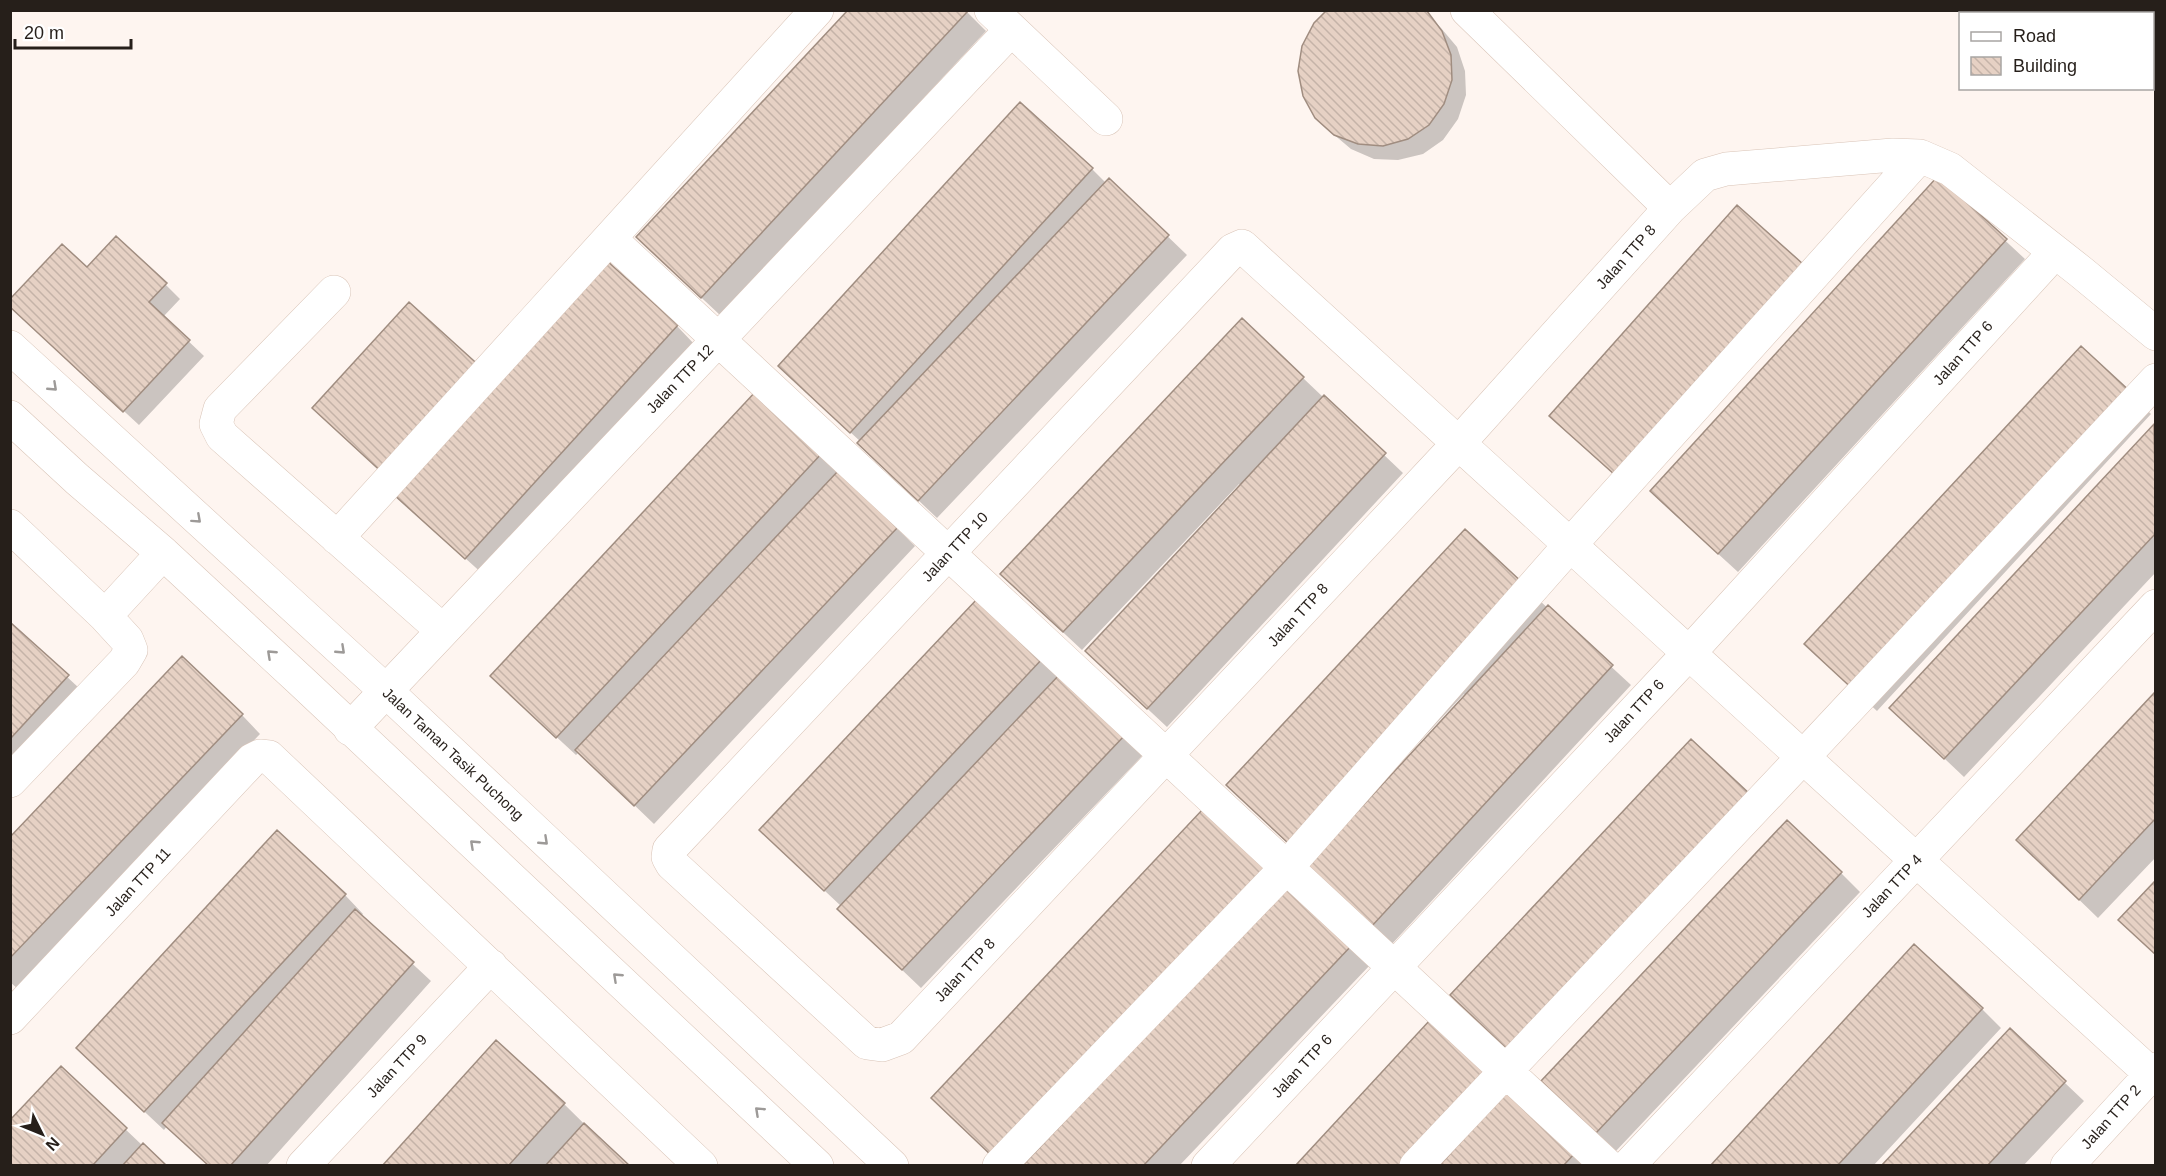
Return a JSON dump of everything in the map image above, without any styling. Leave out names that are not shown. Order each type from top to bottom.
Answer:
[{"type":"street","points":[[337,538],[817,10]]},
{"type":"street","points":[[1467,10],[1670,208]]},
{"type":"street","points":[[1001,20],[1106,119]]},
{"type":"street","name":"Jalan TTP 12","points":[[350,729],[718,339],[1001,20]]},
{"type":"street","name":"Jalan TTP 8","points":[[882,1045],[901,1038],[1458,444],[1670,208],[1705,175],[1726,169],[1893,155],[1920,156]]},
{"type":"street","points":[[999,1166],[1287,867],[1570,545],[1920,156],[1950,169],[2156,334]]},
{"type":"street","points":[[610,239],[1608,1166]]},
{"type":"street","name":"Jalan TTP 10","points":[[882,1045],[867,1043],[859,1036],[672,864],[668,857],[669,850],[1233,250],[1242,246],[1458,444]]},
{"type":"street","name":"Jalan TTP 6","points":[[1208,1166],[1689,654],[2055,252]]},
{"type":"street","points":[[334,292],[220,409],[216,424],[222,436],[442,630]]},
{"type":"street","name":"Jalan Taman Tasik Puchong","points":[[10,347],[385,690],[892,1166]]},
{"type":"street","points":[[1416,1166],[2156,380]]},
{"type":"street","points":[[10,417],[77,479],[163,553],[806,1155],[831,1109]]},
{"type":"street","points":[[77,479],[112,441]]},
{"type":"street","points":[[1458,444],[2153,1072]]},
{"type":"street","points":[[10,526],[105,616],[127,640],[130,650],[124,662],[10,781]]},
{"type":"street","points":[[105,616],[163,553]]},
{"type":"street","name":"Jalan TTP 4","points":[[1628,1166],[2156,606]]},
{"type":"street","name":"Jalan TTP 11","points":[[10,1018],[252,760],[260,756],[269,757],[492,966]]},
{"type":"street","points":[[492,966],[701,1166]]},
{"type":"street","name":"Jalan TTP 9","points":[[303,1166],[492,966]]},
{"type":"street","name":"Jalan TTP 2","points":[[2067,1166],[2153,1072]]},
{"type":"building","points":[[848,10],[968,11],[701,298],[636,237]]},
{"type":"building","points":[[1327,10],[1427,11],[1442,31],[1451,55],[1452,80],[1444,104],[1429,125],[1408,139],[1383,146],[1358,144],[1334,135],[1315,118],[1303,96],[1298,71],[1302,46],[1314,23]]},
{"type":"building","points":[[1020,102],[1093,168],[850,433],[778,366]]},
{"type":"building","points":[[1938,176],[2007,239],[1718,554],[1650,491]]},
{"type":"building","points":[[1109,178],[1169,235],[918,501],[857,443]]},
{"type":"building","points":[[1737,205],[1803,264],[1615,475],[1549,416]]},
{"type":"building","points":[[116,236],[167,283],[149,302],[190,340],[123,412],[10,307],[10,299],[62,244],[87,267]]},
{"type":"building","points":[[606,260],[678,325],[465,559],[393,494]]},
{"type":"building","points":[[409,302],[484,370],[387,477],[312,408]]},
{"type":"building","points":[[1242,318],[1304,377],[1063,632],[1000,574]]},
{"type":"building","points":[[2081,346],[2133,394],[1857,693],[1804,644]]},
{"type":"building","points":[[757,390],[823,452],[556,738],[490,676]]},
{"type":"building","points":[[1324,395],[1386,453],[1147,709],[1085,651]]},
{"type":"building","points":[[2154,424],[2156,533],[1944,759],[1889,708]]},
{"type":"building","points":[[838,471],[898,527],[634,806],[575,750]]},
{"type":"building","points":[[1465,529],[1527,587],[1288,843],[1226,785]]},
{"type":"building","points":[[978,598],[1043,658],[824,891],[759,830]]},
{"type":"building","points":[[1548,605],[1613,665],[1371,927],[1306,867]]},
{"type":"building","points":[[10,622],[69,675],[10,739]]},
{"type":"building","points":[[182,656],[243,714],[10,958],[10,837]]},
{"type":"building","points":[[1060,674],[1125,735],[902,970],[837,909]]},
{"type":"building","points":[[2156,691],[2156,818],[2079,900],[2016,840]]},
{"type":"building","points":[[1691,739],[1752,796],[1510,1052],[1450,995]]},
{"type":"building","points":[[1203,809],[1266,869],[994,1158],[931,1098]]},
{"type":"building","points":[[1787,820],[1842,872],[1596,1133],[1541,1081]]},
{"type":"building","points":[[277,830],[346,894],[144,1112],[76,1048]]},
{"type":"building","points":[[2156,880],[2156,955],[2118,920]]},
{"type":"building","points":[[1289,884],[1352,945],[1143,1166],[1022,1166]]},
{"type":"building","points":[[355,909],[414,962],[230,1166],[209,1166],[162,1123]]},
{"type":"building","points":[[1914,944],[1983,1008],[1837,1166],[1710,1166]]},
{"type":"building","points":[[1430,1020],[1489,1075],[1404,1166],[1295,1166]]},
{"type":"building","points":[[2010,1028],[2066,1081],[1987,1166],[1881,1166]]},
{"type":"building","points":[[496,1040],[565,1103],[508,1166],[382,1166]]},
{"type":"building","points":[[61,1066],[127,1128],[92,1166],[10,1166],[10,1120]]},
{"type":"building","points":[[1507,1091],[1575,1153],[1563,1166],[1439,1166]]},
{"type":"building","points":[[584,1123],[630,1166],[545,1166]]},
{"type":"building","points":[[143,1143],[167,1166],[122,1166]]}]
